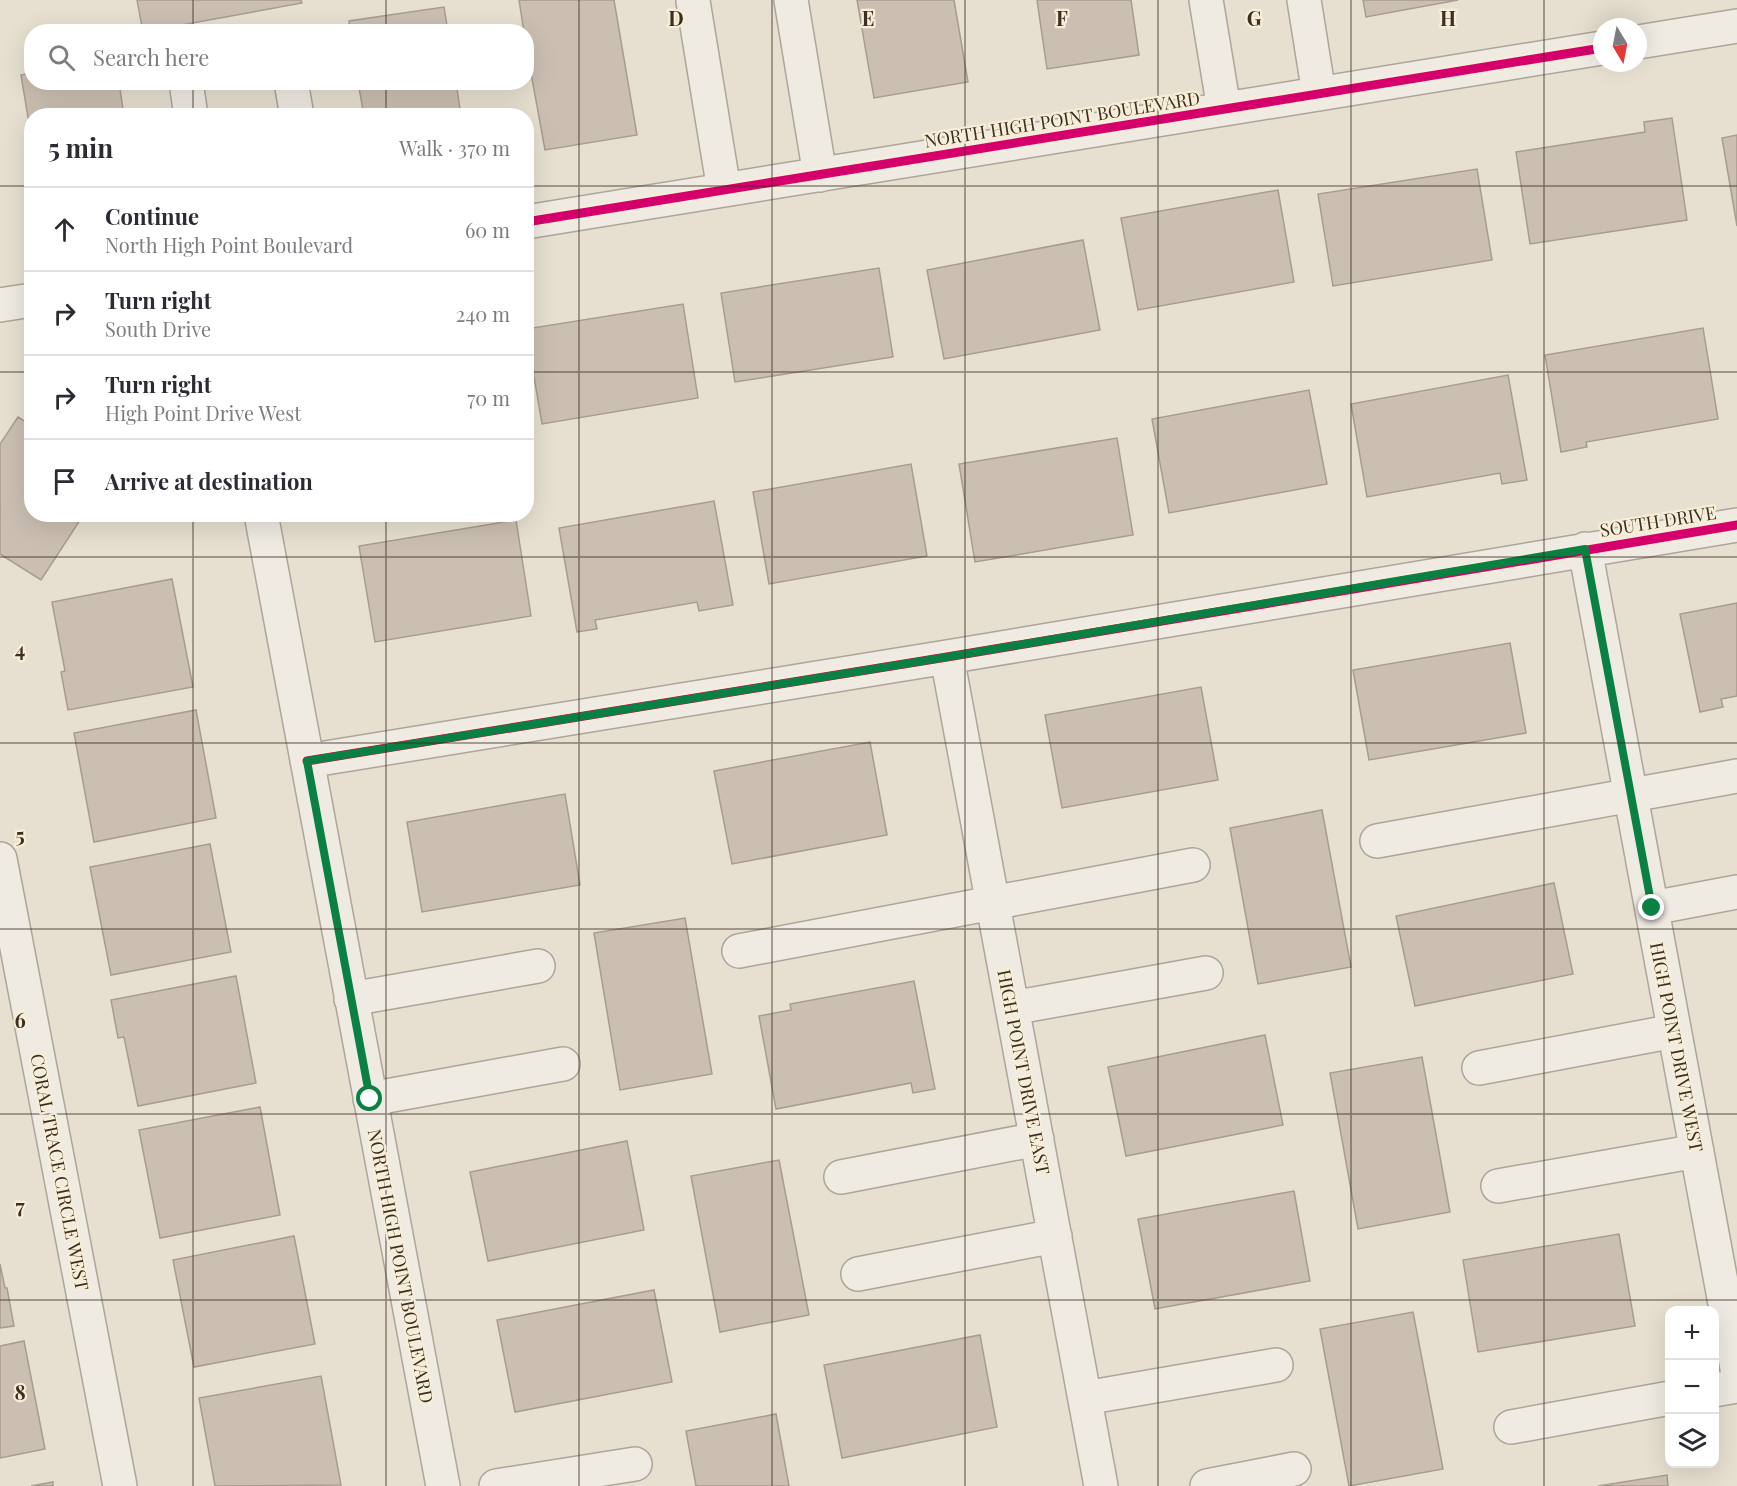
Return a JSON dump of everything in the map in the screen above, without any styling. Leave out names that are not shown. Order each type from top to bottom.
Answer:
[{"type":"street","points":[[791,0],[820,175]]},
{"type":"street","points":[[1206,0],[1224,109]]},
{"type":"street","points":[[1304,0],[1319,94]]},
{"type":"street","points":[[693,1],[724,190]]},
{"type":"street","points":[[1647,41],[1737,26]]},
{"type":"street","name":"NORTH HIGH POINT BOULEVARD","points":[[534,221],[1593,49]]},
{"type":"street","points":[[187,90],[191,108]]},
{"type":"street","points":[[292,90],[296,108]]},
{"type":"street","points":[[0,305],[24,301]]},
{"type":"street","name":"NORTH HIGH POINT BOULEVARD","points":[[262,522],[443,1486]]},
{"type":"street","name":"SOUTH DRIVE","points":[[307,761],[1737,525]]},
{"type":"street","name":"HIGH POINT DRIVE WEST","points":[[1585,549],[1697,1151],[1730,1288],[1737,1368]]},
{"type":"street","name":"HIGH POINT DRIVE EAST","points":[[947,657],[1085,1398],[1098,1485]]},
{"type":"street","points":[[1377,841],[1737,776]]},
{"type":"street","name":"CORAL TRACE CIRCLE WEST","points":[[0,859],[120,1486]]},
{"type":"street","points":[[739,951],[1193,866]]},
{"type":"street","points":[[1652,908],[1737,892]]},
{"type":"street","points":[[351,999],[538,966]]},
{"type":"street","points":[[1012,1008],[1206,973]]},
{"type":"street","points":[[1479,1068],[1674,1031]]},
{"type":"street","points":[[370,1099],[563,1064]]},
{"type":"street","points":[[841,1177],[1037,1139]]},
{"type":"street","points":[[1498,1186],[1697,1151]]},
{"type":"street","points":[[858,1274],[1055,1236]]},
{"type":"street","points":[[1085,1398],[1276,1365]]},
{"type":"street","points":[[1719,1389],[1737,1386]]},
{"type":"street","points":[[1511,1427],[1665,1399]]},
{"type":"street","points":[[496,1486],[635,1464]]},
{"type":"street","points":[[1207,1486],[1294,1469]]},
{"type":"building","points":[[137,0],[301,0],[302,3],[187,24],[142,24]]},
{"type":"building","points":[[519,0],[614,0],[637,135],[545,150],[534,90],[534,24],[523,24]]},
{"type":"building","points":[[857,0],[954,0],[968,82],[874,98]]},
{"type":"building","points":[[1037,0],[1131,0],[1139,55],[1047,69]]},
{"type":"building","points":[[1363,0],[1458,0],[1366,17]]},
{"type":"building","points":[[444,7],[447,24],[349,24],[349,21]]},
{"type":"building","points":[[24,74],[24,90],[120,90],[123,108],[26,108],[21,75]]},
{"type":"building","points":[[359,90],[457,90],[460,108],[363,108]]},
{"type":"building","points":[[1672,118],[1687,220],[1530,244],[1516,152],[1645,132],[1644,122]]},
{"type":"building","points":[[1737,135],[1737,226],[1722,138]]},
{"type":"building","points":[[1477,169],[1492,260],[1333,286],[1318,194]]},
{"type":"building","points":[[1278,190],[1294,282],[1138,310],[1121,218]]},
{"type":"building","points":[[1083,240],[1100,330],[944,359],[927,270]]},
{"type":"building","points":[[879,268],[893,357],[735,382],[721,293]]},
{"type":"building","points":[[683,304],[698,398],[542,424],[534,376],[534,328]]},
{"type":"building","points":[[1703,328],[1718,419],[1586,442],[1587,447],[1561,452],[1545,355]]},
{"type":"building","points":[[1508,375],[1527,480],[1502,484],[1500,473],[1367,497],[1351,404]]},
{"type":"building","points":[[1309,390],[1327,484],[1169,513],[1152,419]]},
{"type":"building","points":[[18,417],[24,421],[24,522],[79,522],[41,580],[0,554],[0,444]]},
{"type":"building","points":[[1117,438],[1133,535],[975,562],[959,464]]},
{"type":"building","points":[[911,464],[927,556],[769,584],[753,492]]},
{"type":"building","points":[[714,501],[733,605],[699,611],[697,602],[595,620],[597,629],[577,632],[559,528]]},
{"type":"building","points":[[504,522],[516,522],[531,616],[375,642],[359,546]]},
{"type":"building","points":[[172,579],[193,687],[68,710],[61,672],[65,671],[52,602]]},
{"type":"building","points":[[1737,603],[1737,696],[1721,699],[1723,707],[1700,712],[1680,614]]},
{"type":"building","points":[[1510,643],[1526,733],[1369,760],[1353,670]]},
{"type":"building","points":[[1201,687],[1218,780],[1062,808],[1045,715]]},
{"type":"building","points":[[196,710],[216,818],[94,842],[74,733]]},
{"type":"building","points":[[870,742],[887,835],[732,864],[714,771]]},
{"type":"building","points":[[565,794],[580,885],[422,912],[407,822]]},
{"type":"building","points":[[1322,810],[1351,967],[1258,984],[1230,828]]},
{"type":"building","points":[[210,844],[231,952],[111,975],[90,867]]},
{"type":"building","points":[[1554,883],[1573,974],[1415,1006],[1396,916]]},
{"type":"building","points":[[685,918],[712,1074],[620,1090],[594,933]]},
{"type":"building","points":[[236,976],[256,1083],[138,1106],[124,1037],[118,1038],[111,1000]]},
{"type":"building","points":[[914,981],[935,1089],[913,1093],[911,1083],[776,1109],[759,1016],[791,1010],[790,1004]]},
{"type":"building","points":[[1265,1035],[1283,1125],[1126,1156],[1108,1067]]},
{"type":"building","points":[[1422,1057],[1450,1212],[1358,1229],[1330,1073]]},
{"type":"building","points":[[260,1107],[280,1215],[160,1238],[139,1130]]},
{"type":"building","points":[[627,1141],[644,1230],[488,1261],[470,1172]]},
{"type":"building","points":[[779,1160],[809,1315],[720,1332],[691,1176]]},
{"type":"building","points":[[1294,1191],[1310,1281],[1155,1309],[1138,1219]]},
{"type":"building","points":[[1619,1234],[1635,1326],[1478,1352],[1463,1260]]},
{"type":"building","points":[[294,1236],[315,1344],[194,1367],[173,1260]]},
{"type":"building","points":[[0,1264],[14,1326],[0,1328]]},
{"type":"building","points":[[654,1290],[672,1382],[515,1412],[497,1320]]},
{"type":"building","points":[[1413,1312],[1443,1469],[1349,1486],[1320,1329]]},
{"type":"building","points":[[980,1335],[997,1427],[842,1458],[824,1365]]},
{"type":"building","points":[[24,1341],[45,1449],[0,1458],[0,1346]]},
{"type":"building","points":[[321,1376],[341,1485],[215,1486],[199,1398]]},
{"type":"building","points":[[776,1414],[789,1486],[696,1486],[686,1431]]},
{"type":"building","points":[[1667,1475],[1668,1486],[1598,1486]]},
{"type":"building","points":[[53,1482],[53,1486],[31,1486]]},
{"type":"cycle path","points":[[534,221],[1593,49]]},
{"type":"cycle path","points":[[307,761],[1737,525]]},
{"type":"route","points":[[370,1099],[307,761],[947,657],[1585,549],[1652,908]]}]
